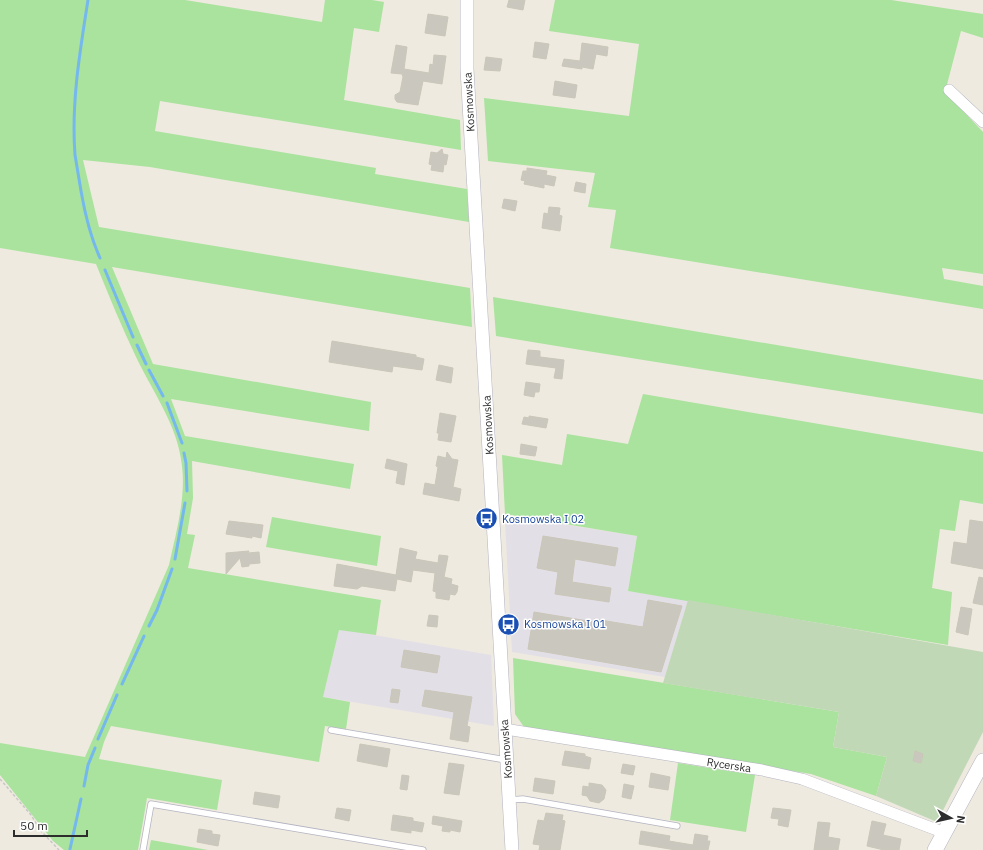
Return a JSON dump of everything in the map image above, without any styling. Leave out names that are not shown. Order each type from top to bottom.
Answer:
[{"type":"main road","points":[[935,850],[983,761]]},
{"type":"street","name":"Kosmowska","points":[[467,0],[468,77],[512,850]]},
{"type":"street","points":[[949,90],[983,122]]},
{"type":"street","name":"Rycerska","points":[[504,728],[762,770],[802,779],[945,833]]},
{"type":"lane","points":[[331,730],[507,760]]},
{"type":"lane","points":[[509,800],[523,799],[677,826]]},
{"type":"lane","points":[[143,850],[151,804],[423,850]]},
{"type":"path","points":[[0,779],[31,815],[41,831],[59,850]]},
{"type":"shaded area","points":[[512,516],[637,536],[628,591],[688,600],[665,677],[512,652],[505,522]]},
{"type":"shaded area","points":[[339,629],[491,655],[494,726],[323,697]]},
{"type":"green space","points":[[0,0],[185,0],[322,22],[325,0],[372,0],[384,2],[379,32],[354,28],[344,100],[460,120],[461,150],[160,101],[155,131],[376,168],[375,174],[467,189],[469,222],[150,167],[83,160],[99,227],[470,288],[472,327],[112,267],[153,364],[371,402],[369,431],[171,399],[185,436],[354,464],[350,489],[192,461],[193,498],[187,534],[195,535],[188,568],[381,600],[376,635],[339,630],[323,697],[350,702],[346,729],[325,726],[319,762],[111,726],[99,759],[222,780],[217,810],[147,798],[138,850],[64,850],[53,841],[0,775],[0,743],[85,757],[169,565],[180,516],[183,478],[180,451],[176,437],[131,347],[96,264],[0,248]]},
{"type":"green space","points":[[555,0],[891,0],[983,14],[983,38],[961,31],[945,92],[983,132],[983,274],[942,268],[944,279],[983,286],[983,309],[610,248],[616,210],[588,207],[595,173],[488,161],[484,98],[629,116],[639,44],[549,31]]},
{"type":"green space","points":[[493,297],[983,380],[983,414],[496,336]]},
{"type":"green space","points":[[643,394],[983,452],[983,504],[960,500],[955,531],[940,529],[932,588],[952,592],[948,645],[628,591],[637,536],[505,514],[502,455],[562,465],[567,434],[628,444]]},
{"type":"green space","points":[[272,517],[381,536],[377,566],[266,547]]},
{"type":"green space","points":[[688,600],[983,652],[983,732],[937,822],[876,796],[887,757],[833,747],[839,712],[663,683]]},
{"type":"green space","points":[[513,658],[839,712],[833,747],[887,757],[876,796],[811,774],[524,727],[515,714]]},
{"type":"green space","points":[[678,763],[755,775],[746,832],[670,820]]},
{"type":"green space","points":[[151,840],[208,850],[149,850]]},
{"type":"building","points":[[509,0],[525,0],[523,10],[507,7]]},
{"type":"building","points":[[428,14],[448,17],[445,36],[425,33]]},
{"type":"building","points":[[535,42],[549,44],[546,59],[533,57]]},
{"type":"building","points":[[582,43],[608,47],[607,56],[596,54],[593,69],[562,66],[564,59],[580,61]]},
{"type":"building","points":[[396,45],[407,47],[404,69],[429,73],[430,64],[433,65],[434,55],[446,56],[442,84],[423,81],[418,105],[397,102],[395,99],[395,95],[400,92],[403,77],[402,74],[391,73]]},
{"type":"building","points":[[486,57],[502,59],[500,71],[484,70]]},
{"type":"building","points":[[555,81],[577,85],[575,98],[553,95]]},
{"type":"building","points":[[442,149],[443,154],[448,155],[446,165],[444,164],[443,172],[431,170],[432,165],[429,164],[431,152],[437,153]]},
{"type":"building","points":[[527,168],[547,171],[546,175],[556,177],[554,186],[544,184],[544,188],[524,184],[525,181],[521,180],[523,171],[527,171]]},
{"type":"building","points":[[576,182],[586,184],[585,193],[574,191]]},
{"type":"building","points":[[504,199],[517,201],[515,211],[502,208]]},
{"type":"building","points":[[549,207],[560,208],[559,215],[562,216],[560,231],[542,228],[544,213],[548,214]]},
{"type":"building","points":[[332,341],[416,355],[416,357],[424,359],[422,370],[393,366],[392,372],[329,362]]},
{"type":"building","points":[[528,350],[540,351],[540,357],[564,360],[562,379],[554,378],[556,368],[526,364]]},
{"type":"building","points":[[439,365],[453,368],[451,383],[436,380]]},
{"type":"building","points":[[526,382],[540,384],[539,392],[535,392],[534,397],[524,395]]},
{"type":"building","points":[[440,413],[456,416],[451,442],[438,440],[439,433],[437,433]]},
{"type":"building","points":[[529,416],[548,419],[546,428],[522,424],[524,417],[529,418]]},
{"type":"building","points":[[521,444],[537,447],[535,456],[520,454]]},
{"type":"building","points":[[447,452],[452,459],[458,460],[453,487],[461,489],[459,501],[423,494],[425,483],[435,485],[438,456],[446,458]]},
{"type":"building","points":[[387,459],[407,464],[404,485],[396,483],[398,471],[385,468]]},
{"type":"building","points":[[970,520],[983,522],[983,569],[951,563],[954,542],[967,544]]},
{"type":"building","points":[[229,521],[263,525],[261,538],[226,534]]},
{"type":"building","points":[[543,536],[618,548],[615,566],[575,559],[572,582],[611,588],[609,602],[555,594],[558,572],[537,568]]},
{"type":"building","points":[[400,548],[417,552],[415,559],[438,563],[439,555],[448,556],[444,577],[452,579],[451,584],[458,586],[455,595],[450,594],[449,600],[436,598],[436,592],[433,591],[435,573],[413,570],[411,582],[397,579],[395,591],[362,586],[357,589],[334,586],[337,564],[396,575]]},
{"type":"building","points":[[249,551],[248,553],[259,552],[260,563],[249,564],[249,566],[242,567],[240,558],[226,574],[226,553]]},
{"type":"building","points":[[979,577],[983,578],[983,605],[973,603]]},
{"type":"building","points":[[648,600],[682,606],[661,672],[528,649],[534,612],[594,622],[594,619],[643,627]]},
{"type":"building","points":[[961,607],[972,609],[968,635],[956,632]]},
{"type":"building","points":[[429,615],[438,616],[437,627],[427,626]]},
{"type":"building","points":[[404,650],[440,656],[437,673],[401,667]]},
{"type":"building","points":[[392,689],[400,690],[398,703],[390,702]]},
{"type":"building","points":[[425,690],[472,697],[467,726],[470,727],[468,742],[450,739],[454,712],[422,706]]},
{"type":"building","points":[[360,744],[390,749],[387,767],[357,761]]},
{"type":"building","points":[[565,751],[585,754],[585,756],[591,758],[589,769],[562,765]]},
{"type":"building","points":[[915,751],[923,754],[921,763],[913,761]]},
{"type":"building","points":[[449,763],[464,765],[459,795],[444,793]]},
{"type":"building","points":[[623,764],[635,766],[633,775],[621,773]]},
{"type":"building","points":[[651,773],[670,777],[668,790],[649,787]]},
{"type":"building","points":[[402,775],[409,776],[407,790],[400,789]]},
{"type":"building","points":[[535,778],[555,781],[553,794],[533,791]]},
{"type":"building","points":[[589,783],[602,785],[606,790],[604,799],[599,803],[590,801],[587,796],[582,795],[583,786],[589,787]]},
{"type":"building","points":[[624,784],[634,786],[631,799],[622,797]]},
{"type":"building","points":[[255,792],[280,796],[278,808],[253,804]]},
{"type":"building","points":[[337,808],[351,810],[349,821],[335,818]]},
{"type":"building","points":[[773,808],[791,810],[788,827],[778,825],[779,819],[771,818]]},
{"type":"building","points":[[546,813],[563,815],[562,820],[565,821],[560,850],[539,850],[540,845],[533,844],[538,820],[544,821]]},
{"type":"building","points":[[393,815],[413,818],[413,821],[424,823],[422,832],[411,830],[411,833],[391,830]]},
{"type":"building","points":[[433,816],[462,821],[460,832],[450,830],[450,832],[442,831],[443,826],[432,824]]},
{"type":"building","points":[[872,821],[886,824],[883,835],[901,839],[899,850],[884,850],[867,846]]},
{"type":"building","points":[[818,822],[830,823],[828,837],[840,839],[838,850],[814,850]]},
{"type":"building","points":[[199,829],[212,831],[212,834],[220,835],[218,846],[197,842]]},
{"type":"building","points":[[641,831],[670,836],[669,841],[693,845],[695,834],[708,836],[707,841],[710,841],[708,850],[676,850],[639,844]]},
{"type":"waterway","points":[[88,0],[77,77],[74,136],[75,155],[84,208],[96,250],[100,258]]},
{"type":"waterway","points":[[105,270],[133,337]]},
{"type":"waterway","points":[[137,345],[146,364]]},
{"type":"waterway","points":[[149,370],[163,396]]},
{"type":"waterway","points":[[167,403],[182,443]]},
{"type":"waterway","points":[[184,453],[186,463],[187,491]]},
{"type":"waterway","points":[[175,559],[185,503]]},
{"type":"waterway","points":[[149,626],[157,610],[172,569]]},
{"type":"waterway","points":[[122,684],[144,636]]},
{"type":"waterway","points":[[98,739],[117,695]]},
{"type":"waterway","points":[[84,786],[88,765],[95,748]]},
{"type":"waterway","points":[[70,849],[81,799]]},
{"type":"place","name":"Kosmowska I 02","points":[[486,519]]},
{"type":"place","name":"Kosmowska I 01","points":[[509,624]]}]
